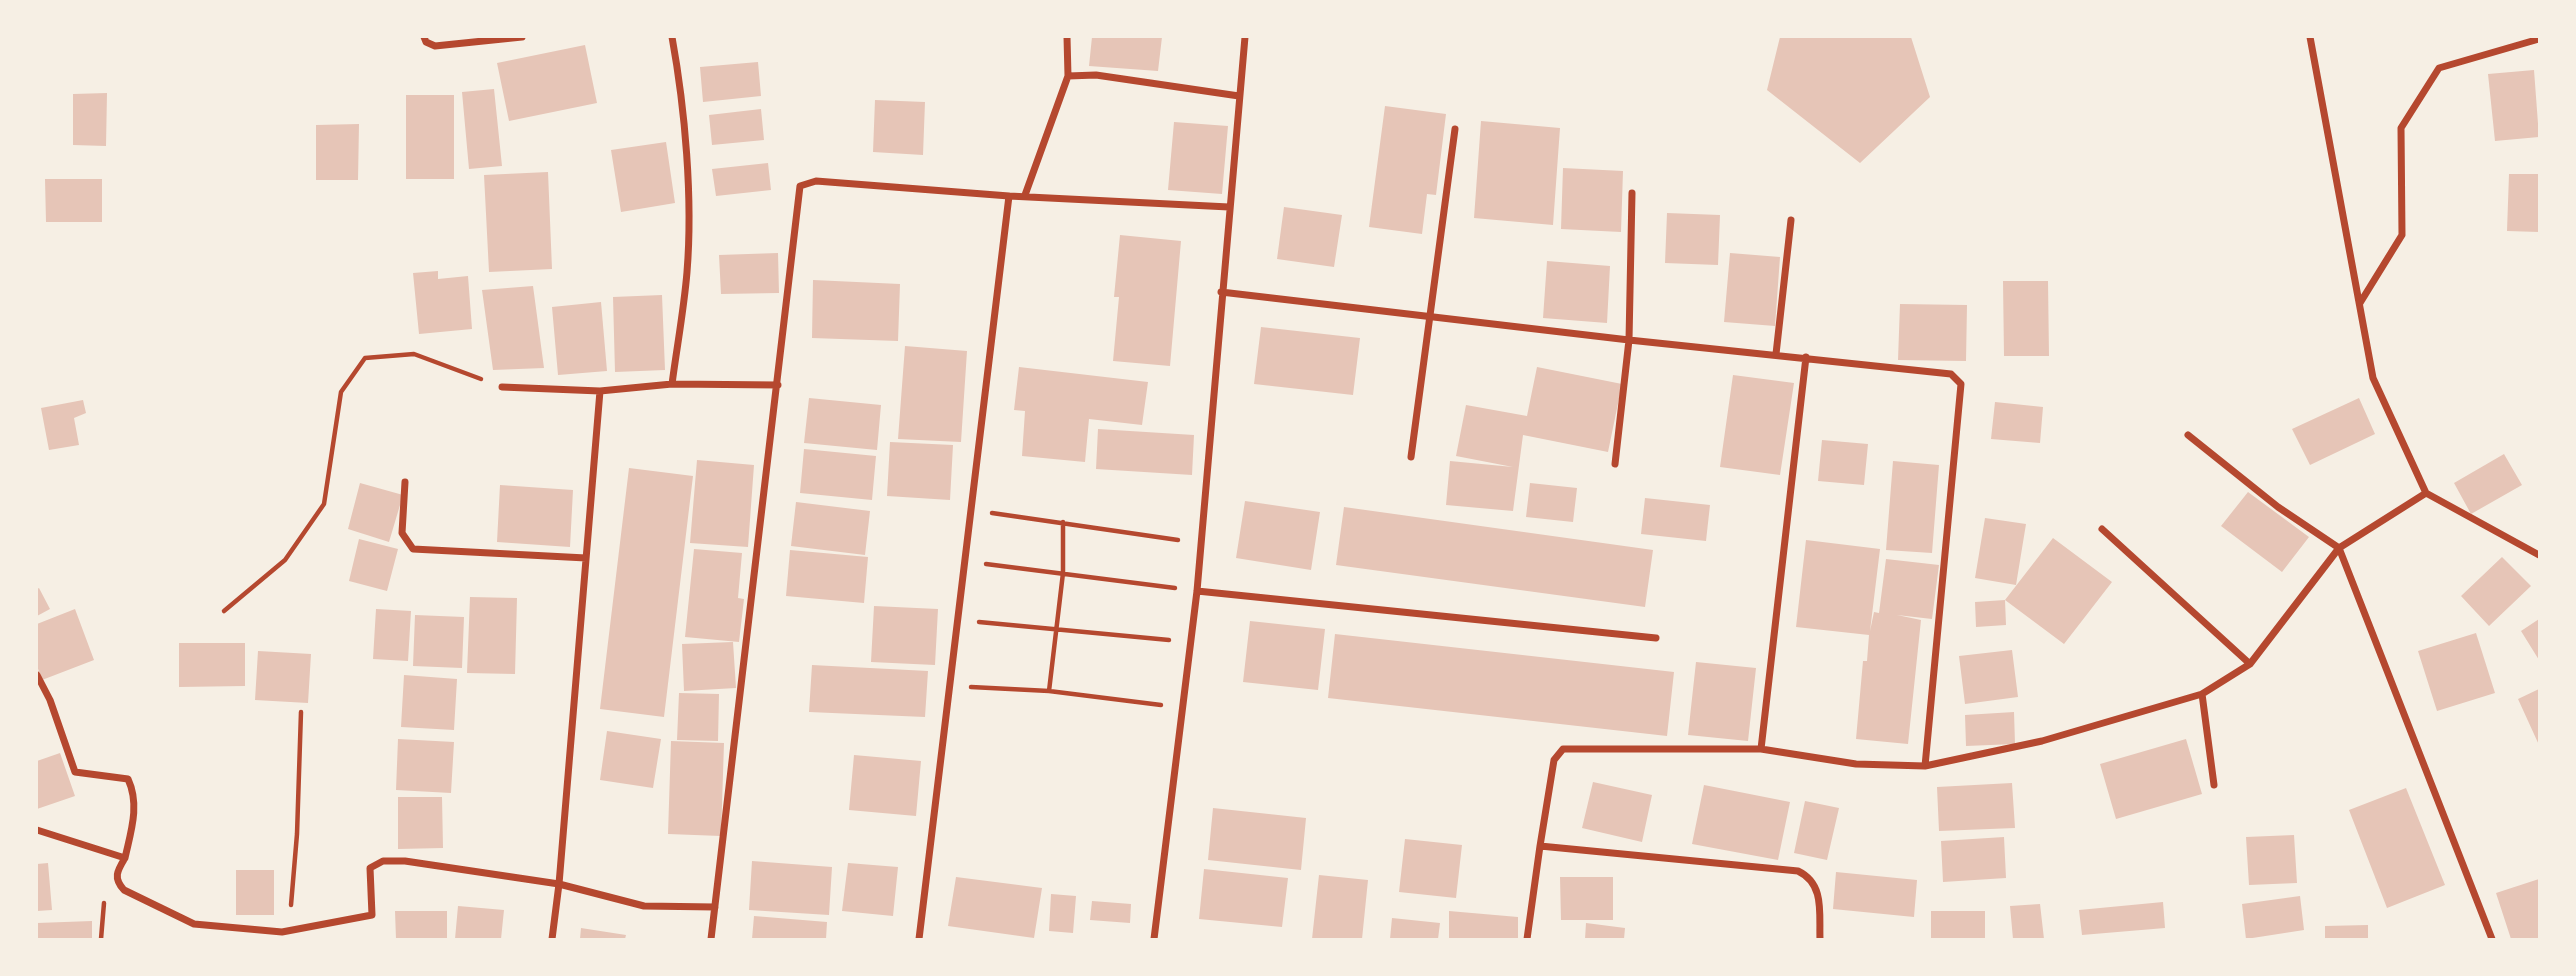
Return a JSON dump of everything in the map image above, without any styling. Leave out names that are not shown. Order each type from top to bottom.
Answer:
[{"type":"street","points":[[424,37],[426,42],[435,46],[522,37]]},
{"type":"street","points":[[673,37],[687,190],[687,270],[673,383]]},
{"type":"street","points":[[1025,195],[1068,76],[1067,37]]},
{"type":"street","points":[[1154,939],[1197,591],[1245,37]]},
{"type":"street","points":[[2310,37],[2374,378],[2427,493],[2539,555]]},
{"type":"street","points":[[2360,303],[2402,236],[2401,128],[2439,68],[2539,38]]},
{"type":"street","points":[[1068,76],[1096,75],[1239,96]]},
{"type":"street","points":[[1411,457],[1455,129]]},
{"type":"street","points":[[711,939],[800,186],[816,181],[1009,196],[1229,208]]},
{"type":"street","points":[[1615,464],[1629,340],[1632,193]]},
{"type":"street","points":[[919,939],[1009,196]]},
{"type":"street","points":[[1776,354],[1791,220]]},
{"type":"street","points":[[1221,292],[1629,340],[1951,373],[1961,384],[1926,766]]},
{"type":"street","points":[[1761,749],[1806,358]]},
{"type":"street","points":[[502,387],[600,391],[673,383],[778,385]]},
{"type":"street","points":[[552,939],[559,884],[600,391]]},
{"type":"street","points":[[2188,435],[2278,507],[2339,548],[2492,939]]},
{"type":"street","points":[[405,482],[402,533],[413,549],[586,558]]},
{"type":"street","points":[[1527,939],[1553,760],[1563,749],[1761,749],[1856,764],[1926,766],[2042,741],[2202,694],[2250,664],[2339,548],[2427,493]]},
{"type":"street","points":[[2102,529],[2250,664]]},
{"type":"street","points":[[1197,591],[1656,638]]},
{"type":"street","points":[[37,675],[50,700],[75,772],[128,779],[134,791],[135,814],[125,858],[116,874],[117,882],[124,890],[194,924],[282,932],[372,915],[370,868],[383,861],[405,861],[559,884],[644,906],[715,907]]},
{"type":"street","points":[[2202,694],[2214,785]]},
{"type":"street","points":[[37,830],[125,858]]},
{"type":"street","points":[[1540,846],[1798,872],[1811,877],[1818,889],[1820,939]]},
{"type":"path","points":[[224,611],[285,560],[324,504],[341,392],[365,358],[414,354],[502,387]]},
{"type":"path","points":[[971,510],[1200,544]]},
{"type":"path","points":[[1049,691],[1063,573],[1063,522]]},
{"type":"path","points":[[964,562],[1197,591]]},
{"type":"path","points":[[957,621],[1190,643]]},
{"type":"path","points":[[949,685],[1049,691],[1182,708]]},
{"type":"path","points":[[282,932],[294,897],[301,712]]},
{"type":"building","points":[[1092,37],[1162,37],[1158,71],[1089,66]]},
{"type":"building","points":[[1780,37],[1911,37],[1930,97],[1860,163],[1767,90]]},
{"type":"building","points":[[585,45],[597,103],[509,121],[497,63]]},
{"type":"building","points":[[758,62],[761,96],[703,102],[700,67]]},
{"type":"building","points":[[2534,70],[2539,137],[2495,141],[2488,74]]},
{"type":"building","points":[[494,89],[502,166],[469,169],[462,92]]},
{"type":"building","points":[[107,93],[106,146],[73,145],[73,94]]},
{"type":"building","points":[[406,95],[454,95],[454,179],[406,179]]},
{"type":"building","points":[[875,100],[925,102],[923,155],[873,152]]},
{"type":"building","points":[[1385,106],[1446,114],[1436,195],[1427,194],[1422,234],[1369,227]]},
{"type":"building","points":[[761,109],[764,140],[712,145],[709,115]]},
{"type":"building","points":[[1481,121],[1560,128],[1553,225],[1474,218]]},
{"type":"building","points":[[1174,122],[1228,126],[1222,194],[1168,190]]},
{"type":"building","points":[[359,124],[358,180],[316,180],[316,125]]},
{"type":"building","points":[[666,142],[675,203],[621,212],[611,150]]},
{"type":"building","points":[[768,163],[771,190],[716,196],[712,169]]},
{"type":"building","points":[[1563,168],[1623,171],[1621,232],[1561,229]]},
{"type":"building","points":[[548,172],[552,269],[489,272],[484,175]]},
{"type":"building","points":[[2509,174],[2539,174],[2539,232],[2507,231]]},
{"type":"building","points":[[45,179],[102,179],[102,222],[46,222]]},
{"type":"building","points":[[1284,207],[1342,215],[1334,267],[1277,259]]},
{"type":"building","points":[[1667,213],[1720,215],[1718,265],[1665,263]]},
{"type":"building","points":[[1120,235],[1181,241],[1170,366],[1113,361],[1119,297],[1114,297]]},
{"type":"building","points":[[778,253],[779,293],[721,294],[719,255]]},
{"type":"building","points":[[1730,253],[1780,257],[1775,326],[1724,322]]},
{"type":"building","points":[[1547,261],[1610,266],[1607,323],[1543,318]]},
{"type":"building","points":[[438,271],[438,279],[468,276],[472,329],[419,334],[413,273]]},
{"type":"building","points":[[813,280],[900,284],[898,341],[812,338]]},
{"type":"building","points":[[2003,281],[2048,281],[2049,356],[2004,356]]},
{"type":"building","points":[[533,286],[544,368],[493,370],[482,290]]},
{"type":"building","points":[[662,295],[665,370],[615,372],[613,297]]},
{"type":"building","points":[[601,302],[607,371],[558,375],[552,307]]},
{"type":"building","points":[[1900,304],[1967,305],[1966,361],[1898,360]]},
{"type":"building","points":[[1261,327],[1360,338],[1353,395],[1254,384]]},
{"type":"building","points":[[905,346],[967,351],[961,442],[898,439]]},
{"type":"building","points":[[1019,367],[1148,382],[1142,425],[1089,419],[1085,462],[1022,456],[1025,411],[1014,410]]},
{"type":"building","points":[[1537,367],[1622,384],[1608,452],[1523,435],[1513,511],[1446,505],[1450,461],[1513,467],[1456,456],[1466,405],[1527,416]]},
{"type":"building","points":[[1733,375],[1794,383],[1780,475],[1720,467]]},
{"type":"building","points":[[809,398],[881,405],[877,450],[804,443]]},
{"type":"building","points":[[2359,398],[2375,434],[2310,465],[2292,429]]},
{"type":"building","points":[[83,400],[86,413],[74,418],[79,445],[49,450],[41,408]]},
{"type":"building","points":[[1995,402],[2043,407],[2040,443],[1991,439]]},
{"type":"building","points":[[1098,429],[1194,435],[1192,475],[1096,469]]},
{"type":"building","points":[[1822,440],[1868,444],[1864,485],[1818,481]]},
{"type":"building","points":[[890,442],[953,445],[950,500],[887,496]]},
{"type":"building","points":[[804,449],[876,456],[872,500],[800,493]]},
{"type":"building","points":[[2504,454],[2522,485],[2471,514],[2454,483]]},
{"type":"building","points":[[697,460],[754,465],[748,547],[690,543]]},
{"type":"building","points":[[1893,461],[1939,465],[1932,553],[1886,550]]},
{"type":"building","points":[[629,468],[693,476],[664,717],[600,709]]},
{"type":"building","points":[[360,483],[403,495],[389,542],[348,529]]},
{"type":"building","points":[[1530,483],[1577,488],[1573,522],[1526,517]]},
{"type":"building","points":[[500,485],[573,490],[570,547],[497,542]]},
{"type":"building","points":[[2248,492],[2309,537],[2282,572],[2221,526]]},
{"type":"building","points":[[1645,498],[1710,505],[1706,541],[1641,534]]},
{"type":"building","points":[[1245,501],[1320,512],[1311,570],[1236,558]]},
{"type":"building","points":[[796,502],[870,511],[865,555],[791,546]]},
{"type":"building","points":[[1344,507],[1653,550],[1645,607],[1336,565]]},
{"type":"building","points":[[1985,518],[2026,524],[2016,585],[1975,578]]},
{"type":"building","points":[[2053,538],[2112,582],[2064,644],[2005,600]]},
{"type":"building","points":[[359,539],[398,549],[387,591],[349,581]]},
{"type":"building","points":[[1806,540],[1880,549],[1870,631],[1874,612],[1879,613],[1886,559],[1939,565],[1932,619],[1897,615],[1921,620],[1908,744],[1856,739],[1863,661],[1867,661],[1869,635],[1796,627]]},
{"type":"building","points":[[694,549],[742,553],[738,598],[744,599],[739,642],[685,637]]},
{"type":"building","points":[[790,550],[868,557],[864,603],[786,596]]},
{"type":"building","points":[[2502,557],[2531,586],[2489,626],[2461,596]]},
{"type":"building","points":[[39,588],[50,609],[37,616],[37,589]]},
{"type":"building","points":[[470,597],[517,598],[515,674],[467,673]]},
{"type":"building","points":[[2005,600],[2006,625],[1976,627],[1975,602]]},
{"type":"building","points":[[874,606],[938,609],[935,665],[871,662]]},
{"type":"building","points":[[75,609],[94,660],[42,680],[37,666],[37,624]]},
{"type":"building","points":[[376,609],[411,611],[408,661],[373,659]]},
{"type":"building","points":[[415,615],[464,617],[462,668],[413,666]]},
{"type":"building","points":[[2539,619],[2539,660],[2521,631]]},
{"type":"building","points":[[1250,621],[1325,629],[1318,690],[1243,682]]},
{"type":"building","points":[[2476,633],[2495,693],[2437,711],[2418,651]]},
{"type":"building","points":[[1335,634],[1674,672],[1667,736],[1328,698]]},
{"type":"building","points":[[733,642],[736,688],[684,691],[682,644]]},
{"type":"building","points":[[179,643],[245,643],[245,686],[179,687]]},
{"type":"building","points":[[2012,650],[2018,697],[1965,704],[1959,656]]},
{"type":"building","points":[[258,651],[311,654],[308,703],[255,700]]},
{"type":"building","points":[[1696,662],[1756,668],[1748,741],[1688,735]]},
{"type":"building","points":[[812,665],[928,671],[925,717],[809,712]]},
{"type":"building","points":[[404,675],[457,679],[454,730],[401,727]]},
{"type":"building","points":[[2539,689],[2539,745],[2518,699]]},
{"type":"building","points":[[679,693],[719,694],[718,741],[677,740]]},
{"type":"building","points":[[2014,712],[2015,744],[1966,746],[1965,715]]},
{"type":"building","points":[[607,731],[661,739],[653,788],[600,780]]},
{"type":"building","points":[[398,739],[454,742],[451,793],[396,790]]},
{"type":"building","points":[[2186,739],[2202,794],[2116,819],[2100,764]]},
{"type":"building","points":[[671,741],[724,743],[721,836],[668,834]]},
{"type":"building","points":[[60,753],[75,796],[37,809],[37,761]]},
{"type":"building","points":[[854,755],[921,761],[916,816],[849,810]]},
{"type":"building","points":[[1593,782],[1652,795],[1642,842],[1582,828]]},
{"type":"building","points":[[2012,783],[2015,828],[1939,831],[1937,787]]},
{"type":"building","points":[[1704,785],[1790,802],[1778,860],[1692,844]]},
{"type":"building","points":[[2406,788],[2445,885],[2387,908],[2349,810]]},
{"type":"building","points":[[398,797],[442,797],[443,848],[398,849]]},
{"type":"building","points":[[1805,801],[1839,808],[1827,860],[1794,853]]},
{"type":"building","points":[[1213,808],[1306,818],[1301,870],[1208,860]]},
{"type":"building","points":[[2294,835],[2297,883],[2249,885],[2246,837]]},
{"type":"building","points":[[2004,837],[2006,878],[1943,882],[1941,841]]},
{"type":"building","points":[[1405,839],[1462,845],[1456,898],[1399,892]]},
{"type":"building","points":[[752,861],[832,867],[829,915],[749,910]]},
{"type":"building","points":[[48,863],[52,910],[37,911],[37,864]]},
{"type":"building","points":[[848,863],[898,867],[893,916],[842,911]]},
{"type":"building","points":[[1204,869],[1288,878],[1282,927],[1199,919]]},
{"type":"building","points":[[236,870],[274,870],[274,915],[236,915]]},
{"type":"building","points":[[1836,872],[1917,880],[1914,917],[1833,909]]},
{"type":"building","points":[[1319,875],[1368,880],[1362,939],[1312,939]]},
{"type":"building","points":[[956,877],[1042,888],[1034,938],[948,926]]},
{"type":"building","points":[[1560,877],[1613,877],[1613,920],[1561,920]]},
{"type":"building","points":[[2539,879],[2539,939],[2511,939],[2496,893]]},
{"type":"building","points":[[1051,894],[1076,896],[1073,933],[1049,931]]},
{"type":"building","points":[[2300,896],[2304,930],[2246,939],[2242,904]]},
{"type":"building","points":[[1092,901],[1131,904],[1130,923],[1090,920]]},
{"type":"building","points":[[2163,902],[2165,928],[2082,935],[2079,910]]},
{"type":"building","points":[[2040,904],[2044,939],[2013,939],[2010,906]]},
{"type":"building","points":[[458,906],[504,910],[501,939],[455,939]]},
{"type":"building","points":[[395,911],[447,911],[447,939],[396,939]]},
{"type":"building","points":[[1449,911],[1518,917],[1518,939],[1449,939]]},
{"type":"building","points":[[1931,911],[1985,911],[1985,939],[1931,939]]},
{"type":"building","points":[[754,916],[827,922],[826,939],[752,939]]},
{"type":"building","points":[[1392,918],[1440,923],[1438,939],[1390,939]]},
{"type":"building","points":[[92,921],[92,939],[37,939],[37,923]]},
{"type":"building","points":[[1586,923],[1625,928],[1624,939],[1585,939]]},
{"type":"building","points":[[2368,925],[2368,939],[2325,939],[2325,926]]},
{"type":"building","points":[[581,928],[626,935],[625,939],[580,939]]}]
